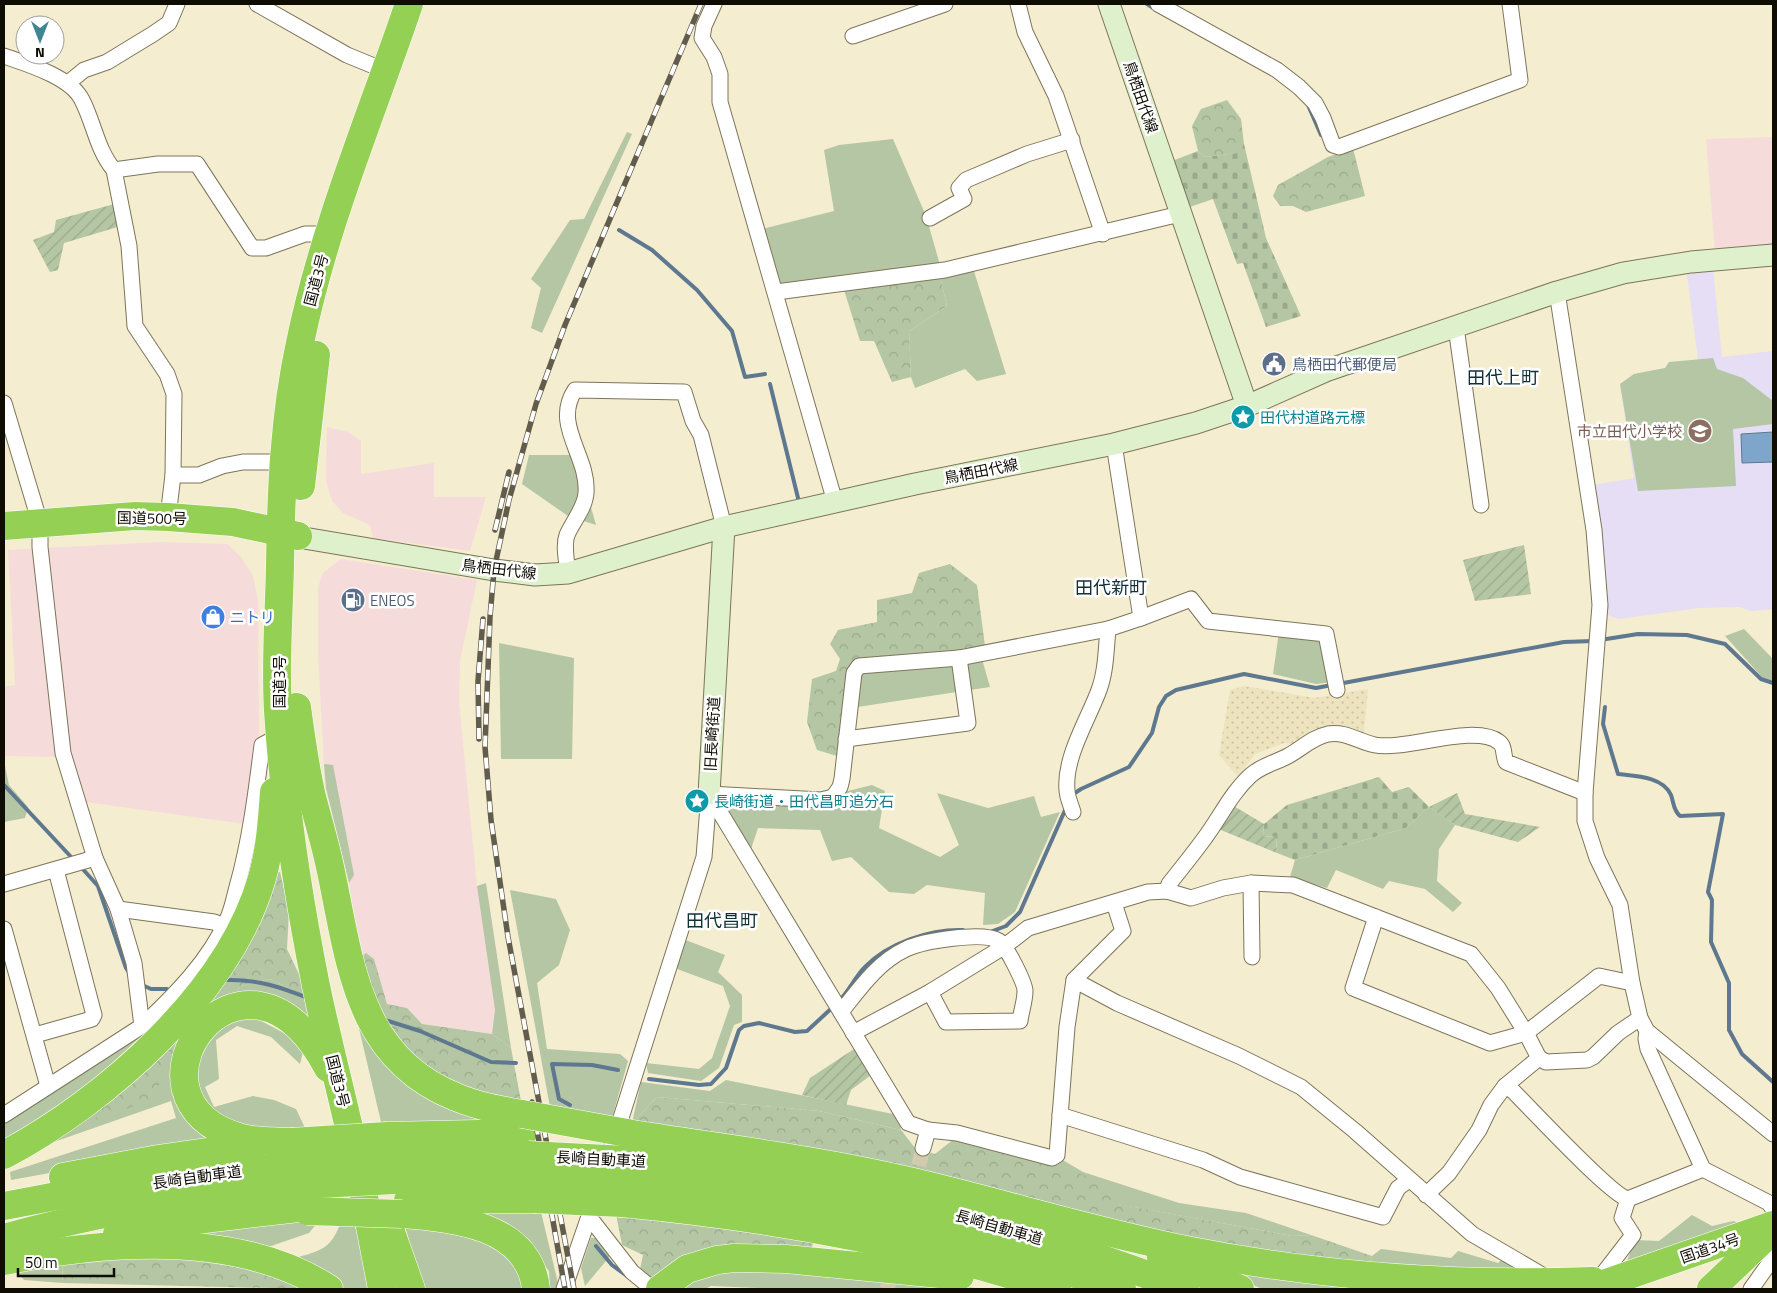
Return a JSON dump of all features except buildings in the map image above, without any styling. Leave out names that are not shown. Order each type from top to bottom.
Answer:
[{"type":"highway","name":"国道3号","points":[[382,1289],[347,1115],[316,988],[302,913],[284,780],[288,707],[289,535],[283,462],[289,402],[300,343],[328,234],[366,120],[409,4]]},
{"type":"highway","name":"国道3号","points":[[289,535],[302,467],[317,346],[343,227],[384,75]]},
{"type":"highway","name":"国道500号","points":[[4,526],[135,516],[168,517],[233,522],[289,535]]},
{"type":"highway","name":"国道3号","points":[[288,707],[319,908],[333,983],[393,1184],[399,1289]]},
{"type":"highway","points":[[5,1154],[80,1106],[130,1065],[177,1018],[224,958],[243,926],[262,878],[272,821],[277,737],[288,707]]},
{"type":"highway","points":[[288,707],[304,757],[330,865],[348,959],[361,1000],[377,1033],[399,1061],[411,1072],[440,1091],[484,1107],[528,1156],[625,1163],[734,1215],[848,1235],[929,1253],[1057,1289]]},
{"type":"highway","points":[[301,1182],[258,1141],[228,1133],[214,1126],[193,1104],[184,1077],[187,1051],[193,1038],[213,1016],[226,1010],[256,1005],[271,1008],[285,1016],[310,1039],[319,1052],[347,1115]]},
{"type":"highway","points":[[4,1261],[18,1218],[158,1158],[231,1148],[301,1182],[393,1184],[528,1156],[625,1163],[702,1145],[809,1162],[902,1180],[1066,1223],[1130,1245],[1240,1289]]},
{"type":"highway","name":"長崎自動車道","points":[[18,1218],[148,1184],[301,1182],[393,1184],[528,1156],[750,1174],[864,1194],[933,1209],[1067,1246],[1185,1289]]},
{"type":"highway","name":"長崎自動車道","points":[[625,1163],[738,1194],[873,1218],[990,1248],[1122,1289]]},
{"type":"highway","points":[[18,1218],[148,1228],[235,1214],[301,1182]]},
{"type":"highway","name":"長崎自動車道","points":[[18,1218],[176,1201],[301,1182]]},
{"type":"highway","points":[[393,1184],[410,1289]]},
{"type":"highway","points":[[393,1184],[462,1221],[495,1232],[518,1250],[527,1261],[536,1289]]},
{"type":"highway","points":[[18,1218],[112,1246],[204,1250],[253,1256],[312,1278],[329,1289]]},
{"type":"highway","name":"国道34号","points":[[1066,1223],[1193,1251],[1344,1274],[1457,1282],[1554,1286],[1594,1283],[1646,1269],[1773,1226]]},
{"type":"highway","points":[[1711,1289],[1773,1230]]},
{"type":"highway","points":[[655,1288],[688,1269],[702,1264],[726,1259],[757,1258],[943,1274],[1046,1289]]},
{"type":"main road","name":"鳥栖田代線","points":[[289,535],[488,569],[535,575],[568,573],[724,527],[1114,444],[1196,423],[1247,406],[1110,4]]},
{"type":"main road","points":[[1247,406],[1328,370],[1556,292],[1623,273],[1691,262],[1773,255]]},
{"type":"main road","name":"旧長崎街道","points":[[709,794],[724,527]]},
{"type":"street","points":[[68,83],[84,70],[107,62],[169,23],[177,4]]},
{"type":"street","points":[[257,4],[384,75]]},
{"type":"street","points":[[714,4],[704,26],[702,38],[714,57],[720,74],[720,102],[835,502]]},
{"type":"street","points":[[853,36],[945,4]]},
{"type":"street","points":[[1018,4],[1025,32],[1056,96],[1103,234]]},
{"type":"street","points":[[1158,4],[1277,70],[1299,87],[1315,103],[1333,145],[1339,147],[1520,80],[1510,4]]},
{"type":"street","points":[[4,56],[68,83],[82,99],[105,159],[114,170],[129,246],[135,326],[167,374],[174,394],[174,475],[168,517]]},
{"type":"street","points":[[930,218],[964,199],[959,188],[966,180],[1027,154],[1072,140]]},
{"type":"street","points":[[114,170],[158,164],[197,164],[252,248],[266,248],[305,234],[328,234]]},
{"type":"street","points":[[776,292],[946,270],[1103,234],[1180,214]]},
{"type":"street","points":[[1556,292],[1594,530],[1600,605],[1599,642],[1585,793],[1585,821],[1591,840],[1620,905],[1632,983],[1648,1049],[1703,1169],[1769,1202],[1773,1209]]},
{"type":"street","points":[[1456,327],[1481,505]]},
{"type":"street","points":[[568,573],[566,537],[582,506],[586,493],[580,456],[566,422],[569,398],[575,390],[684,392],[693,421],[701,435],[724,527]]},
{"type":"street","points":[[4,403],[40,523],[40,547],[59,733],[63,753],[94,1016],[92,1019],[35,1035]]},
{"type":"street","points":[[1114,444],[1140,618]]},
{"type":"street","points":[[174,475],[199,475],[222,466],[243,462],[283,462]]},
{"type":"street","points":[[709,794],[821,800],[833,797],[840,787],[842,779],[854,674],[859,666],[959,658],[1108,629],[1191,599],[1208,621],[1326,634],[1337,686]]},
{"type":"street","points":[[1073,812],[1067,790],[1075,744],[1099,690],[1106,660],[1108,629]]},
{"type":"street","points":[[846,739],[968,723],[959,658]]},
{"type":"street","points":[[1167,891],[1169,884],[1205,838],[1231,798],[1252,774],[1291,755],[1306,743],[1328,734],[1350,736],[1376,745],[1427,741],[1456,736],[1490,738],[1498,741],[1503,747],[1506,762],[1585,793]]},
{"type":"street","points":[[4,1115],[142,1026],[163,1007],[209,952],[224,926],[246,855],[262,745],[277,737]]},
{"type":"street","points":[[709,794],[908,1123],[928,1130],[957,1133],[1052,1158],[1057,1155],[1069,1005],[1074,980],[1123,931],[1114,903]]},
{"type":"street","points":[[564,1289],[590,1218],[704,857],[709,794]]},
{"type":"street","points":[[4,884],[76,865]]},
{"type":"street","points":[[76,865],[118,909],[136,974],[142,1026]]},
{"type":"street","points":[[1252,883],[1252,957]]},
{"type":"street","points":[[854,1033],[930,992],[1005,946],[1028,928],[1148,892],[1167,891],[1191,898],[1223,888],[1252,883],[1293,885],[1471,954],[1498,988],[1539,1058],[1546,1062],[1587,1060],[1593,1057],[1618,1033],[1643,1024]]},
{"type":"street","points":[[118,909],[214,922],[224,926]]},
{"type":"street","points":[[1376,917],[1353,988],[1490,1043],[1526,1033],[1599,976],[1632,983]]},
{"type":"street","points":[[4,930],[48,1086]]},
{"type":"street","points":[[841,1012],[871,975],[906,949],[934,940],[958,937],[998,940],[1005,946],[1025,990],[1020,1021],[946,1022],[930,992]]},
{"type":"street","points":[[1074,980],[1117,1003],[1239,1056],[1301,1087],[1355,1131],[1408,1180],[1472,1234],[1554,1286]]},
{"type":"street","points":[[1643,1024],[1773,1134]]},
{"type":"street","points":[[1426,1195],[1449,1173],[1479,1130],[1491,1105],[1505,1086],[1539,1058]]},
{"type":"street","points":[[1505,1086],[1513,1091],[1603,1181],[1624,1198],[1628,1199],[1703,1169]]},
{"type":"street","points":[[1060,1115],[1203,1160],[1240,1177],[1383,1217],[1398,1188],[1408,1180]]},
{"type":"street","points":[[923,1148],[928,1130]]},
{"type":"street","points":[[1594,1283],[1633,1236],[1622,1218],[1628,1199]]},
{"type":"street","points":[[590,1218],[632,1272],[655,1288]]},
{"type":"street","points":[[1751,1289],[1773,1258]]},
{"type":"shaded area","points":[[1773,137],[1773,248],[1715,253],[1706,139]]},
{"type":"shaded area","name":"市立田代小学校","points":[[1713,270],[1722,357],[1773,351],[1773,609],[1751,611],[1739,607],[1699,608],[1619,619],[1611,617],[1607,612],[1592,485],[1634,478],[1620,384],[1634,374],[1665,368],[1669,362],[1698,360],[1687,274]]},
{"type":"shaded area","points":[[327,427],[348,432],[361,441],[361,474],[434,463],[434,497],[486,497],[470,551],[373,538],[370,525],[343,513],[332,501],[326,481]]},
{"type":"shaded area","points":[[160,542],[227,544],[241,557],[253,576],[258,600],[259,733],[245,824],[85,802],[66,757],[4,756],[4,687],[15,685],[8,550]]},
{"type":"shaded area","points":[[341,559],[477,580],[460,661],[459,701],[477,886],[495,1010],[492,1034],[422,1024],[407,1008],[387,1004],[374,959],[361,957],[349,883],[326,788],[318,654],[318,587],[323,573]]},
{"type":"green space","points":[[1227,100],[1241,119],[1244,144],[1238,153],[1205,157],[1198,151],[1192,126],[1201,109]]},
{"type":"green space","points":[[627,132],[632,134],[542,333],[531,328],[541,288],[531,279],[570,220],[584,219]]},
{"type":"green space","points":[[893,139],[926,216],[940,265],[779,286],[762,229],[834,211],[824,150],[839,145]]},
{"type":"green space","points":[[1244,144],[1266,238],[1301,316],[1266,327],[1243,263],[1237,264],[1213,199],[1187,208],[1172,161],[1198,151],[1205,157],[1237,153]]},
{"type":"green space","points":[[1353,148],[1365,196],[1306,212],[1293,206],[1280,206],[1273,196],[1278,185],[1328,157]]},
{"type":"green space","points":[[118,203],[121,226],[64,243],[58,270],[50,272],[33,240],[54,232],[56,220]]},
{"type":"green space","points":[[973,268],[1006,374],[977,381],[965,369],[915,388],[911,377],[909,331],[947,306],[940,276]]},
{"type":"green space","points":[[940,276],[947,306],[909,331],[911,377],[892,382],[874,341],[860,341],[844,290]]},
{"type":"green space","points":[[1713,358],[1717,369],[1743,378],[1773,401],[1773,424],[1733,429],[1736,486],[1638,491],[1620,384],[1634,374],[1665,368],[1669,362]]},
{"type":"green space","points":[[529,455],[576,455],[596,525],[568,516],[522,484]]},
{"type":"green space","points":[[1524,545],[1531,594],[1475,601],[1463,560]]},
{"type":"green space","points":[[950,564],[977,585],[985,646],[858,662],[837,756],[817,750],[807,722],[812,679],[836,671],[840,659],[830,644],[838,630],[877,622],[877,600],[912,593],[919,573]]},
{"type":"green space","points":[[1744,629],[1773,659],[1773,681],[1762,677],[1725,636]]},
{"type":"green space","points":[[1279,632],[1321,636],[1333,682],[1316,684],[1273,674]]},
{"type":"green space","points":[[499,643],[574,658],[572,759],[501,759]]},
{"type":"green space","points":[[985,646],[982,659],[990,687],[844,709],[858,662]]},
{"type":"green space","points":[[4,761],[9,785],[28,807],[25,818],[4,822]]},
{"type":"green space","points":[[324,764],[333,765],[354,875],[349,883],[326,788]]},
{"type":"green space","points":[[1379,777],[1392,792],[1409,787],[1429,807],[1406,828],[1295,860],[1277,853],[1276,837],[1263,836],[1264,824],[1287,805]]},
{"type":"green space","points":[[872,785],[885,791],[879,828],[940,857],[959,845],[937,793],[988,808],[1034,796],[1041,817],[1060,812],[1015,912],[998,924],[983,925],[985,893],[927,885],[914,894],[889,892],[851,857],[832,861],[820,830],[758,828],[750,852],[723,799],[831,806],[840,793]]},
{"type":"green space","points":[[1457,793],[1465,814],[1540,827],[1518,842],[1455,825],[1429,807]]},
{"type":"green space","points":[[1232,805],[1264,824],[1263,836],[1276,837],[1277,853],[1216,828]]},
{"type":"green space","points":[[1429,807],[1455,825],[1439,849],[1437,881],[1462,903],[1453,912],[1425,889],[1389,881],[1383,889],[1336,870],[1327,888],[1290,877],[1295,860],[1406,828]]},
{"type":"green space","points":[[272,871],[280,872],[289,910],[287,949],[306,989],[305,996],[270,979],[240,986],[232,1001],[209,1010],[203,1002]]},
{"type":"green space","points":[[486,883],[511,1048],[492,1034],[495,1010],[477,886]]},
{"type":"green space","points":[[510,890],[556,899],[570,930],[559,965],[537,983],[547,1049],[620,1054],[628,1061],[612,1118],[550,1107]]},
{"type":"green space","points":[[683,939],[725,955],[718,972],[742,995],[742,1022],[734,1025],[719,1068],[701,1081],[648,1073],[646,1063],[699,1069],[712,1058],[730,1006],[723,986],[677,969]]},
{"type":"green space","points":[[366,953],[374,959],[387,1004],[407,1008],[422,1024],[492,1034],[511,1048],[521,1101],[486,1096],[425,1068],[383,1026],[361,957]]},
{"type":"green space","points":[[270,979],[305,996],[313,1031],[232,1001],[240,986]]},
{"type":"green space","points":[[203,1002],[209,1010],[174,1071],[226,1141],[11,1180],[10,1172],[176,1118],[171,1101],[31,1150],[172,1034]]},
{"type":"green space","points":[[171,1008],[90,1084],[4,1141],[4,1120]]},
{"type":"green space","points":[[248,1014],[305,1044],[300,1064],[271,1037],[237,1026],[216,1040],[219,1079],[205,1087],[214,1107],[253,1096],[274,1100],[296,1109],[307,1132],[259,1133],[206,1109],[195,1085],[204,1037]]},
{"type":"green space","points":[[357,1020],[518,1119],[382,1126]]},
{"type":"green space","points":[[172,1034],[177,1043],[153,1099],[97,1120],[90,1108]]},
{"type":"green space","points":[[854,1049],[871,1075],[851,1090],[846,1105],[802,1095],[810,1078]]},
{"type":"green space","points":[[726,1080],[898,1115],[901,1130],[819,1111],[657,1097],[632,1123],[641,1082],[710,1091]]},
{"type":"green space","points":[[657,1097],[819,1111],[901,1130],[915,1148],[935,1154],[954,1139],[1053,1164],[1108,1184],[1118,1204],[1292,1236],[1311,1235],[1372,1256],[1368,1267],[1247,1251],[632,1123]]},
{"type":"green space","points":[[1061,1159],[1083,1172],[1179,1203],[1246,1213],[1311,1235],[1292,1236],[1117,1204],[1053,1164]]},
{"type":"green space","points":[[450,1209],[541,1212],[558,1283],[556,1289],[550,1289],[549,1271],[520,1235]]},
{"type":"green space","points":[[616,1214],[816,1237],[809,1253],[655,1281],[640,1269],[643,1255],[622,1245]]},
{"type":"green space","points":[[1692,1215],[1712,1226],[1733,1221],[1742,1224],[1627,1261],[1635,1240],[1659,1241]]},
{"type":"green space","points":[[264,1222],[318,1222],[309,1233],[268,1247],[144,1237]]},
{"type":"green space","points":[[340,1224],[354,1226],[362,1240],[373,1289],[340,1289],[295,1258],[324,1248],[333,1239]]},
{"type":"green space","points":[[405,1226],[465,1234],[493,1244],[506,1253],[516,1264],[521,1273],[525,1289],[423,1289]]},
{"type":"green space","points":[[591,1238],[599,1238],[611,1255],[585,1286],[581,1268]]},
{"type":"green space","points":[[1381,1249],[1451,1258],[1458,1251],[1498,1263],[1505,1256],[1533,1272],[1368,1267],[1372,1256]]},
{"type":"green space","points":[[139,1255],[225,1261],[311,1289],[63,1283],[62,1261]]},
{"type":"green space","points":[[62,1261],[63,1283],[24,1280],[15,1270]]},
{"type":"green space","points":[[1207,1264],[1458,1289],[1262,1289]]},
{"type":"green space","points":[[734,1267],[828,1269],[983,1289],[781,1289],[711,1286],[705,1289],[672,1289],[689,1276]]},
{"type":"sand","points":[[1245,686],[1315,698],[1368,689],[1364,733],[1324,730],[1299,744],[1284,743],[1255,754],[1238,777],[1219,755],[1230,690]]},
{"type":"water","points":[[1773,432],[1773,462],[1742,463],[1741,434]]},
{"type":"waterway","points":[[1147,4],[1155,9]]},
{"type":"waterway","points":[[1308,105],[1321,135]]},
{"type":"waterway","points":[[619,230],[652,250],[697,290],[732,331],[745,377],[765,374]]},
{"type":"waterway","points":[[770,384],[799,502]]},
{"type":"waterway","points":[[1600,640],[1638,634],[1687,635],[1725,644],[1761,679],[1773,683]]},
{"type":"waterway","points":[[1338,684],[1564,642],[1593,641]]},
{"type":"waterway","points":[[1072,795],[1129,767],[1152,733],[1159,707],[1166,696],[1176,690],[1244,674],[1316,688],[1332,685]]},
{"type":"waterway","points":[[1605,707],[1603,724],[1618,774],[1648,778],[1662,784],[1671,795],[1675,809],[1680,816],[1723,814],[1708,892],[1712,900],[1711,942],[1729,983],[1729,1030],[1742,1054],[1773,1082]]},
{"type":"waterway","points":[[4,785],[73,859]]},
{"type":"waterway","points":[[990,932],[1006,926],[1020,912],[1066,808]]},
{"type":"waterway","points":[[80,866],[98,886],[126,968],[130,974]]},
{"type":"waterway","points":[[839,1001],[858,975],[874,958],[897,944],[937,932],[963,930]]},
{"type":"waterway","points":[[226,980],[268,984],[308,998]]},
{"type":"waterway","points":[[140,984],[151,989],[167,989]]},
{"type":"waterway","points":[[649,1079],[699,1085],[711,1084],[726,1068],[739,1030],[744,1026],[759,1023],[795,1032],[807,1031],[834,1006]]},
{"type":"waterway","points":[[385,1020],[420,1031],[491,1062],[516,1063]]},
{"type":"waterway","points":[[570,1105],[559,1099],[552,1064],[592,1065],[618,1070]]},
{"type":"waterway","points":[[596,1246],[612,1265],[627,1276]]},
{"type":"tunnel","points":[[913,1188],[923,1148]]},
{"type":"tunnel","points":[[887,1289],[894,1263]]},
{"type":"railway","points":[[574,1289],[508,937],[491,820],[485,747],[490,617],[494,570],[509,500],[536,404],[565,325],[701,4]]},
{"type":"railway","points":[[495,530],[509,472]]},
{"type":"railway","points":[[479,739],[478,681],[483,619]]},
{"type":"railway","points":[[532,1102],[565,1289]]},
{"type":"place","name":"鳥栖田代郵便局","points":[[1274,364]]},
{"type":"place","name":"田代村道路元標","points":[[1243,417]]},
{"type":"place","name":"市立田代小学校","points":[[1700,431]]},
{"type":"place","name":"ENEOS","points":[[353,600]]},
{"type":"place","name":"ニトリ","points":[[213,617]]},
{"type":"place","name":"長崎街道・田代昌町追分石","points":[[697,801]]},
{"type":"district","name":"田代上町","points":[[1503,377]]},
{"type":"district","name":"田代新町","points":[[1111,587]]},
{"type":"district","name":"田代昌町","points":[[722,920]]}]
